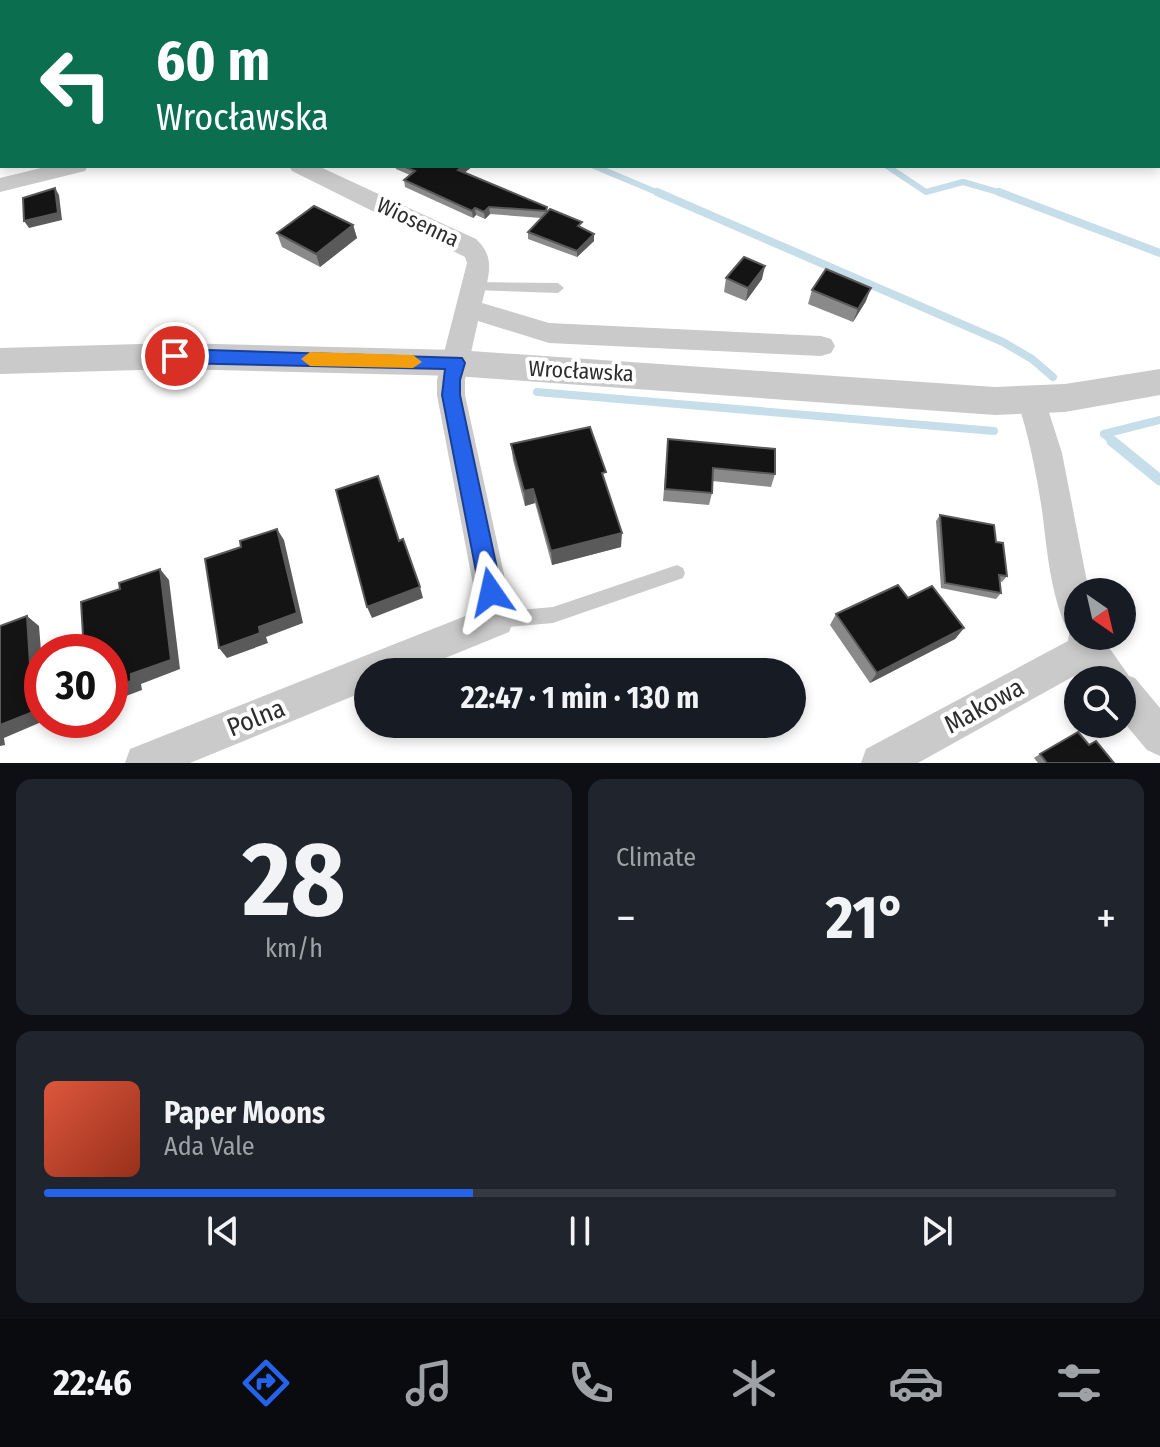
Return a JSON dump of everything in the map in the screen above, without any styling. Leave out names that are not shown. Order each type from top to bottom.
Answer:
[{"type":"street","points":[[0,185],[69,168]]},
{"type":"street","name":"Wiosenna","points":[[304,168],[467,245],[476,253],[479,263],[456,363]]},
{"type":"street","points":[[472,297],[549,333],[821,346]]},
{"type":"street","name":"Wrocławska","points":[[0,361],[175,356],[456,363],[593,370],[968,400],[1031,400],[1113,391],[1160,382]]},
{"type":"street","points":[[456,363],[451,395],[497,620]]},
{"type":"street","points":[[1031,400],[1046,444],[1068,578]]},
{"type":"street","name":"Polna","points":[[403,658],[497,620]]},
{"type":"street","name":"Makowa","points":[[880,763],[1064,646]]},
{"type":"street","name":"Polna","points":[[144,763],[354,678]]},
{"type":"street","points":[[1136,708],[1160,737]]},
{"type":"lane","points":[[472,297],[558,288]]},
{"type":"lane","points":[[497,620],[553,615],[677,573]]},
{"type":"building","points":[[408,168],[460,168],[458,170],[547,207],[546,211],[489,207],[484,212],[475,208],[472,211],[404,180],[415,171]]},
{"type":"building","points":[[55,188],[58,213],[24,221],[23,198]]},
{"type":"building","points":[[314,206],[353,225],[316,254],[277,233]]},
{"type":"building","points":[[550,209],[582,222],[578,226],[594,234],[577,251],[528,232]]},
{"type":"building","points":[[744,257],[765,266],[748,288],[726,278]]},
{"type":"building","points":[[826,269],[871,288],[858,309],[812,290]]},
{"type":"building","points":[[590,427],[622,533],[551,551],[533,489],[524,491],[511,444]]},
{"type":"building","points":[[668,439],[775,449],[775,474],[713,468],[712,493],[665,489]]},
{"type":"building","points":[[378,476],[399,541],[403,539],[420,587],[367,607],[336,490]]},
{"type":"building","points":[[940,515],[994,525],[996,542],[1003,543],[1007,576],[999,575],[1001,593],[945,583]]},
{"type":"building","points":[[277,529],[297,613],[259,627],[260,633],[219,648],[205,559],[241,547],[240,541]]},
{"type":"building","points":[[160,569],[171,660],[131,674],[131,681],[128,682],[128,634],[83,634],[81,602],[120,589],[119,583]]},
{"type":"building","points":[[898,585],[908,598],[932,586],[964,628],[877,673],[836,614]]},
{"type":"building","points":[[27,616],[28,634],[24,634],[24,716],[0,725],[0,626]]},
{"type":"building","points":[[1068,738],[1083,738],[1089,745],[1096,741],[1114,763],[1047,763],[1040,754]]},
{"type":"waterway","points":[[599,168],[661,194]]},
{"type":"waterway","points":[[890,168],[926,192],[963,182],[1002,193]]},
{"type":"waterway","points":[[657,192],[1003,342],[1032,359],[1053,377]]},
{"type":"waterway","points":[[1002,193],[1160,253]]},
{"type":"waterway","points":[[537,392],[994,431]]},
{"type":"waterway","points":[[1115,443],[1104,434],[1160,420]]},
{"type":"waterway","points":[[1112,441],[1160,480]]},
{"type":"slow traffic","points":[[310,359],[413,362]]},
{"type":"route","points":[[175,356],[456,363],[451,395],[491,592]]}]
